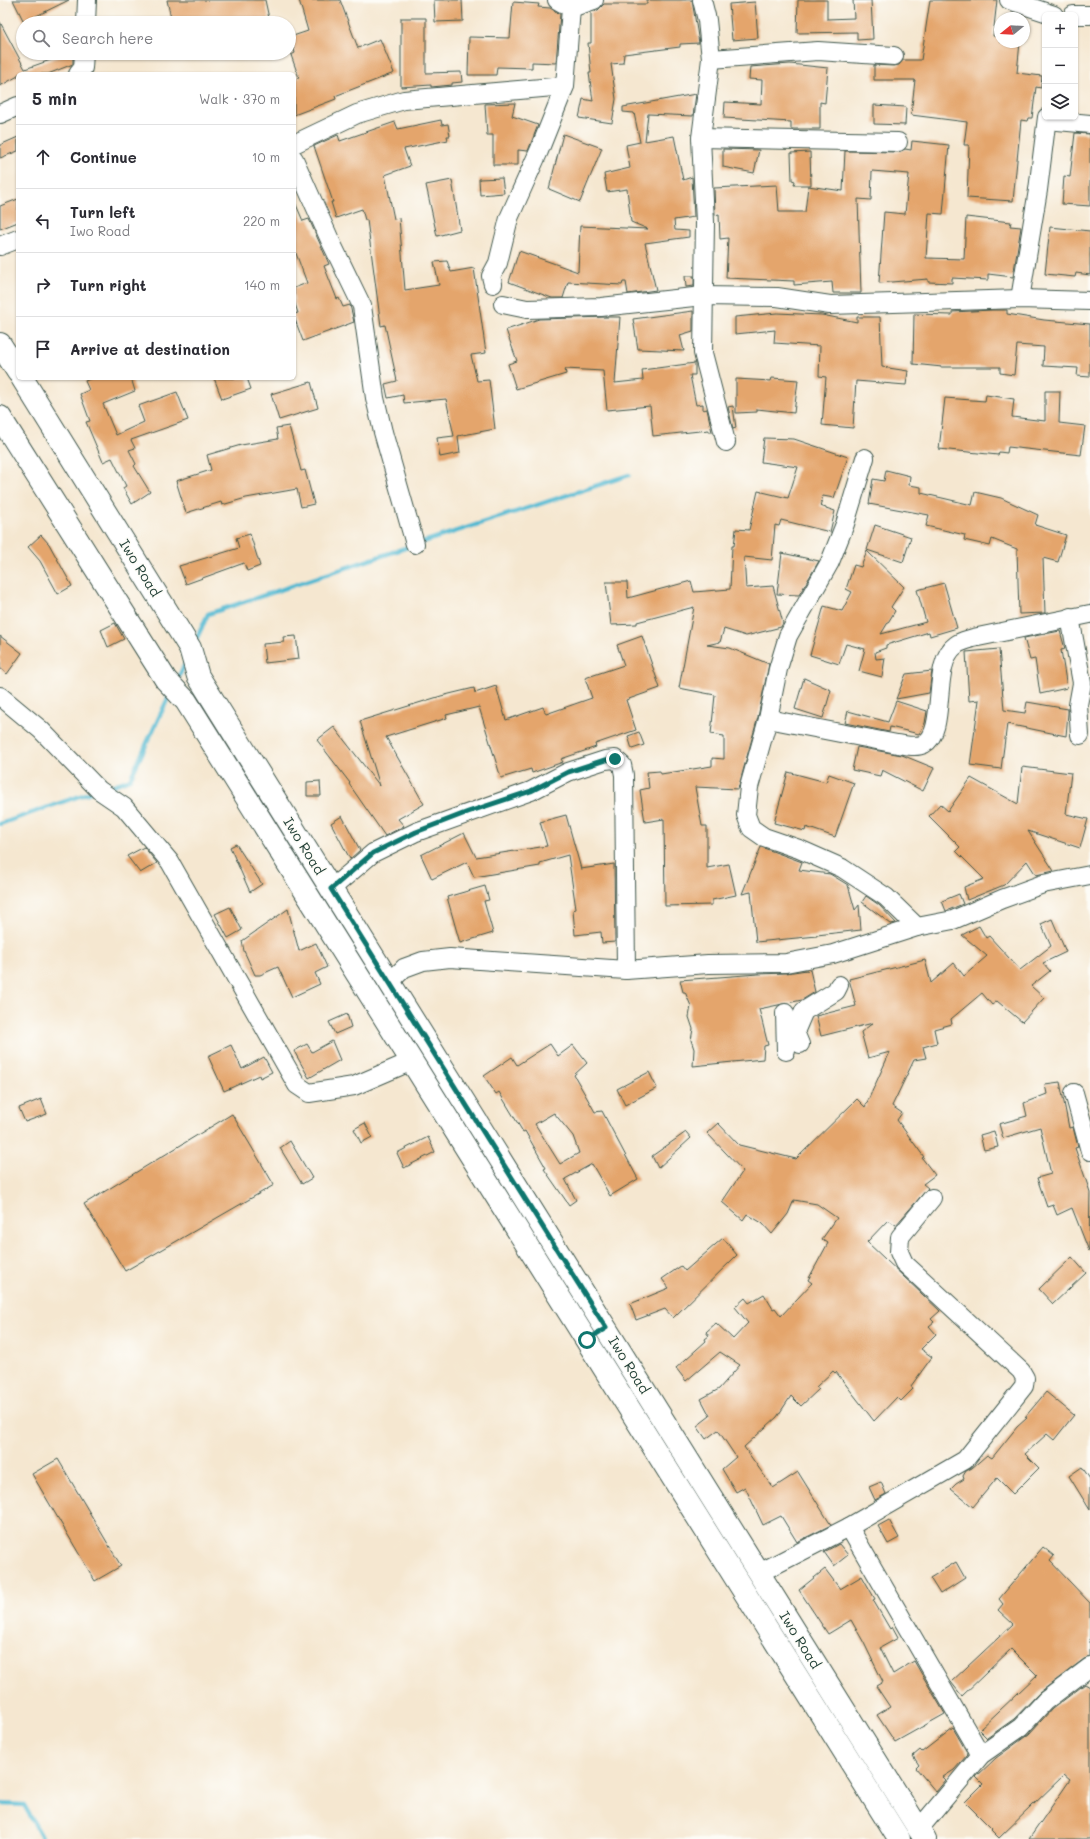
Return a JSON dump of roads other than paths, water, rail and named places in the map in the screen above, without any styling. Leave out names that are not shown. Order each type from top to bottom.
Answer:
[{"type":"main road","points":[[0,344],[16,369]]},
{"type":"main road","name":"Iwo Road","points":[[23,380],[190,648],[198,676],[922,1834]]},
{"type":"main road","name":"Iwo Road","points":[[0,417],[166,680],[186,701],[376,1001],[412,1061],[899,1839]]},
{"type":"main road","points":[[587,1340],[606,1328]]},
{"type":"street","points":[[86,16],[87,0]]},
{"type":"street","points":[[493,284],[491,276],[498,263],[509,218],[539,151],[565,86],[564,4],[594,0]]},
{"type":"street","points":[[702,0],[707,20],[711,59],[701,138],[704,222],[703,353],[726,442]]},
{"type":"street","points":[[1009,0],[1045,12]]},
{"type":"street","points":[[1078,15],[1090,14]]},
{"type":"street","points":[[711,59],[818,51],[894,56]]},
{"type":"street","points":[[80,72],[83,68],[84,60]]},
{"type":"street","points":[[296,143],[357,114],[404,100],[565,86]]},
{"type":"street","points":[[0,114],[16,107]]},
{"type":"street","points":[[1020,299],[1038,190],[1047,120]]},
{"type":"street","points":[[1061,120],[1090,124]]},
{"type":"street","points":[[701,138],[898,142]]},
{"type":"street","points":[[296,164],[330,240],[362,306],[375,398],[383,432],[415,544]]},
{"type":"street","points":[[0,246],[16,240]]},
{"type":"street","points":[[503,304],[527,310],[601,308],[703,296],[776,297],[830,305],[1020,299],[1090,302]]},
{"type":"street","points":[[866,458],[845,524],[830,562],[788,636],[778,669],[768,720],[749,787],[746,815],[751,828],[764,837],[799,849],[842,868],[886,897],[916,927]]},
{"type":"street","points":[[768,720],[897,744],[912,746],[924,744],[932,737],[936,724],[944,662],[950,651],[956,645],[973,638],[1090,614]]},
{"type":"street","points":[[1070,617],[1082,683],[1078,705],[1080,735]]},
{"type":"street","points":[[0,696],[42,730],[99,790],[124,807],[170,862],[297,1085],[309,1093],[354,1086],[412,1061]]},
{"type":"street","points":[[331,889],[373,853],[416,832],[468,812],[531,791],[568,772],[605,760],[615,759],[622,765],[624,770],[626,970]]},
{"type":"street","points":[[390,982],[404,968],[423,961],[450,958],[626,970],[708,964],[786,963],[833,954],[916,927],[953,920],[1002,898],[1043,884],[1090,875]]},
{"type":"street","points":[[785,1013],[793,1048],[795,1032],[804,1011],[836,991],[839,985]]},
{"type":"street","points":[[1074,1094],[1090,1151]]},
{"type":"street","points":[[759,1573],[849,1527],[965,1460],[1024,1386],[1025,1378],[1022,1371],[904,1263],[899,1252],[900,1237],[932,1198]]},
{"type":"street","points":[[849,1527],[981,1754]]},
{"type":"street","points":[[922,1834],[981,1754],[1021,1727],[1045,1701],[1090,1667]]},
{"type":"waterway","points":[[195,642],[208,614],[629,475]]},
{"type":"waterway","points":[[176,682],[186,662]]},
{"type":"waterway","points":[[105,788],[130,779],[170,694]]},
{"type":"waterway","points":[[0,824],[94,791]]},
{"type":"waterway","points":[[0,1804],[24,1805],[43,1839]]}]
